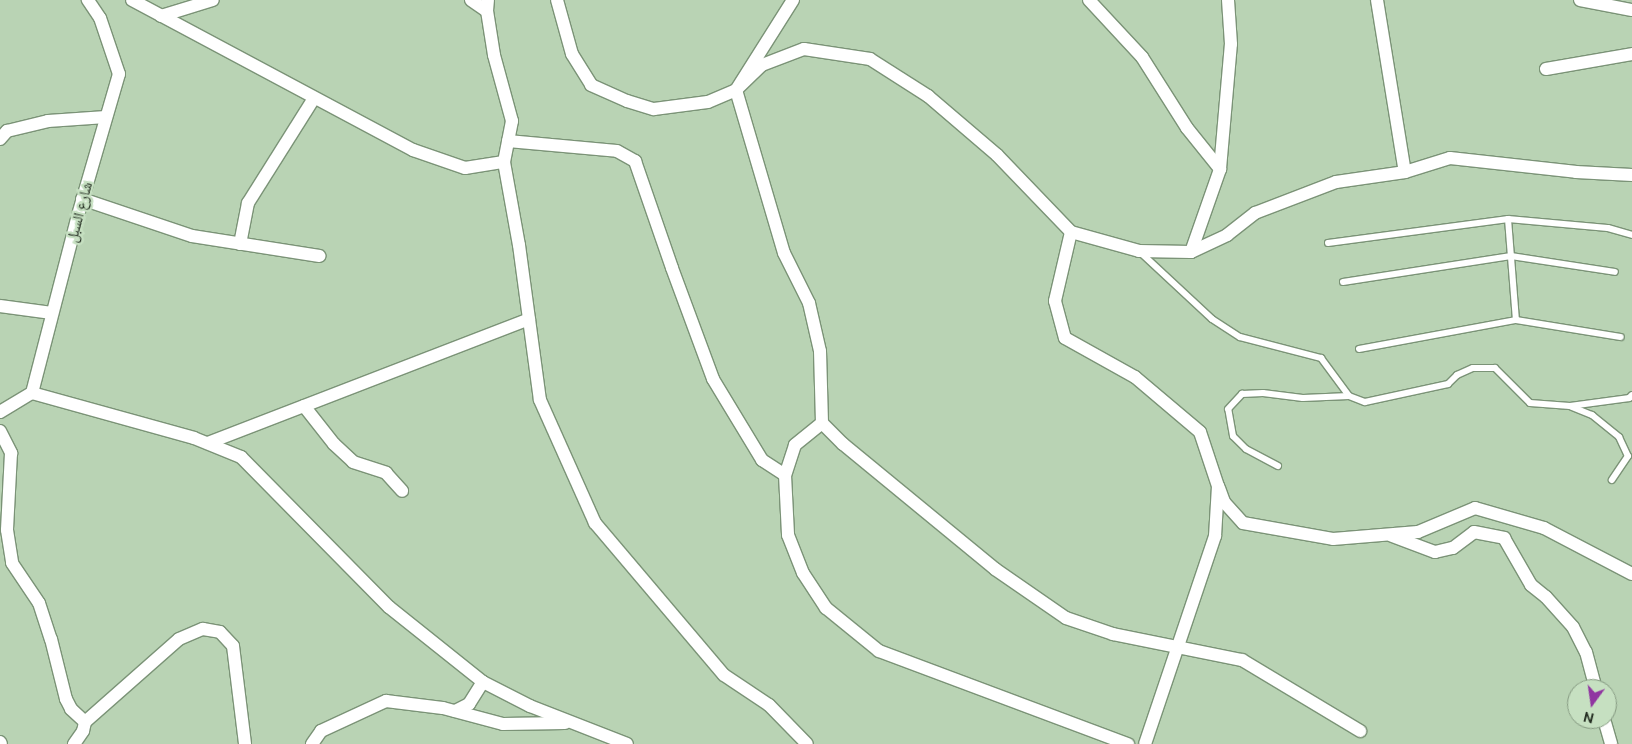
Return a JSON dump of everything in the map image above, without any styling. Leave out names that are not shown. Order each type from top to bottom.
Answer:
[{"type":"street","name":"شارع السبل","points":[[32,393],[82,199],[119,74],[100,18],[88,0]]},
{"type":"street","points":[[132,0],[413,150],[465,168],[504,162]]},
{"type":"street","points":[[161,16],[213,0]]},
{"type":"street","points":[[471,0],[488,6],[494,55],[512,121],[504,162],[540,400],[595,523],[724,675],[768,705],[807,744]]},
{"type":"street","points":[[557,0],[572,54],[591,85],[627,101],[654,109],[708,102],[736,90],[762,65],[804,49],[870,59],[928,96],[990,149],[1071,232],[1139,251],[1191,252],[1227,235],[1255,213],[1327,186],[1404,172],[1450,158],[1576,172],[1632,175]]},
{"type":"street","points":[[794,0],[736,90],[784,253],[809,303],[820,351],[822,424],[843,444],[995,569],[1066,618],[1113,634],[1242,660],[1360,731]]},
{"type":"street","points":[[1089,0],[1142,57],[1187,128],[1220,169]]},
{"type":"street","points":[[1191,252],[1220,169],[1231,44],[1228,0]]},
{"type":"street","points":[[1377,0],[1404,172]]},
{"type":"street","points":[[1580,0],[1632,10]]},
{"type":"street","points":[[1546,69],[1632,54]]},
{"type":"street","points":[[240,244],[248,204],[314,98]]},
{"type":"street","points":[[2,134],[48,121],[106,117]]},
{"type":"street","points":[[508,141],[617,151],[635,161],[713,378],[762,460],[785,475]]},
{"type":"street","points":[[82,199],[192,236],[319,256]]},
{"type":"street","points":[[1071,232],[1055,301],[1065,338],[1135,377],[1200,432],[1224,502],[1243,523],[1333,539],[1418,532],[1476,508],[1544,528],[1632,574]]},
{"type":"street","points":[[0,306],[52,313]]},
{"type":"street","points":[[208,443],[529,319]]},
{"type":"street","points":[[0,412],[32,393],[208,443],[241,456],[389,607],[483,682],[570,722],[627,744]]},
{"type":"street","points":[[304,406],[334,444],[353,462],[386,473],[402,490]]},
{"type":"street","points":[[822,424],[795,445],[785,475],[788,535],[803,573],[826,608],[878,651],[1128,744]]},
{"type":"street","points":[[0,431],[11,453],[7,530],[12,563],[39,603],[51,639],[66,699],[71,709],[85,722]]},
{"type":"street","points":[[1145,744],[1215,536],[1218,486],[1200,432]]},
{"type":"street","points":[[1388,534],[1435,552],[1453,548],[1474,532],[1504,538],[1531,585],[1546,597],[1572,627],[1586,652],[1593,679]]},
{"type":"street","points":[[74,744],[83,731],[85,722],[179,639],[203,629],[220,632],[233,646],[246,744]]},
{"type":"street","points":[[455,711],[469,704],[483,682]]},
{"type":"street","points":[[312,744],[321,731],[386,701],[455,711],[503,724],[570,722]]},
{"type":"street","points":[[1607,729],[1611,744]]},
{"type":"lane","points":[[1328,243],[1508,219],[1608,228],[1632,235]]},
{"type":"lane","points":[[1508,219],[1516,320]]},
{"type":"lane","points":[[1139,251],[1212,320],[1240,337],[1321,358],[1349,396]]},
{"type":"lane","points":[[1343,282],[1511,256],[1615,272]]},
{"type":"lane","points":[[1359,348],[1516,320],[1621,337]]},
{"type":"lane","points":[[1278,466],[1246,449],[1233,436],[1228,409],[1242,394],[1263,393],[1303,398],[1349,396],[1364,402],[1448,384],[1457,376],[1473,368],[1495,368],[1530,403],[1570,406],[1632,396]]},
{"type":"lane","points":[[1570,406],[1592,415],[1619,438],[1628,456],[1612,480]]}]
